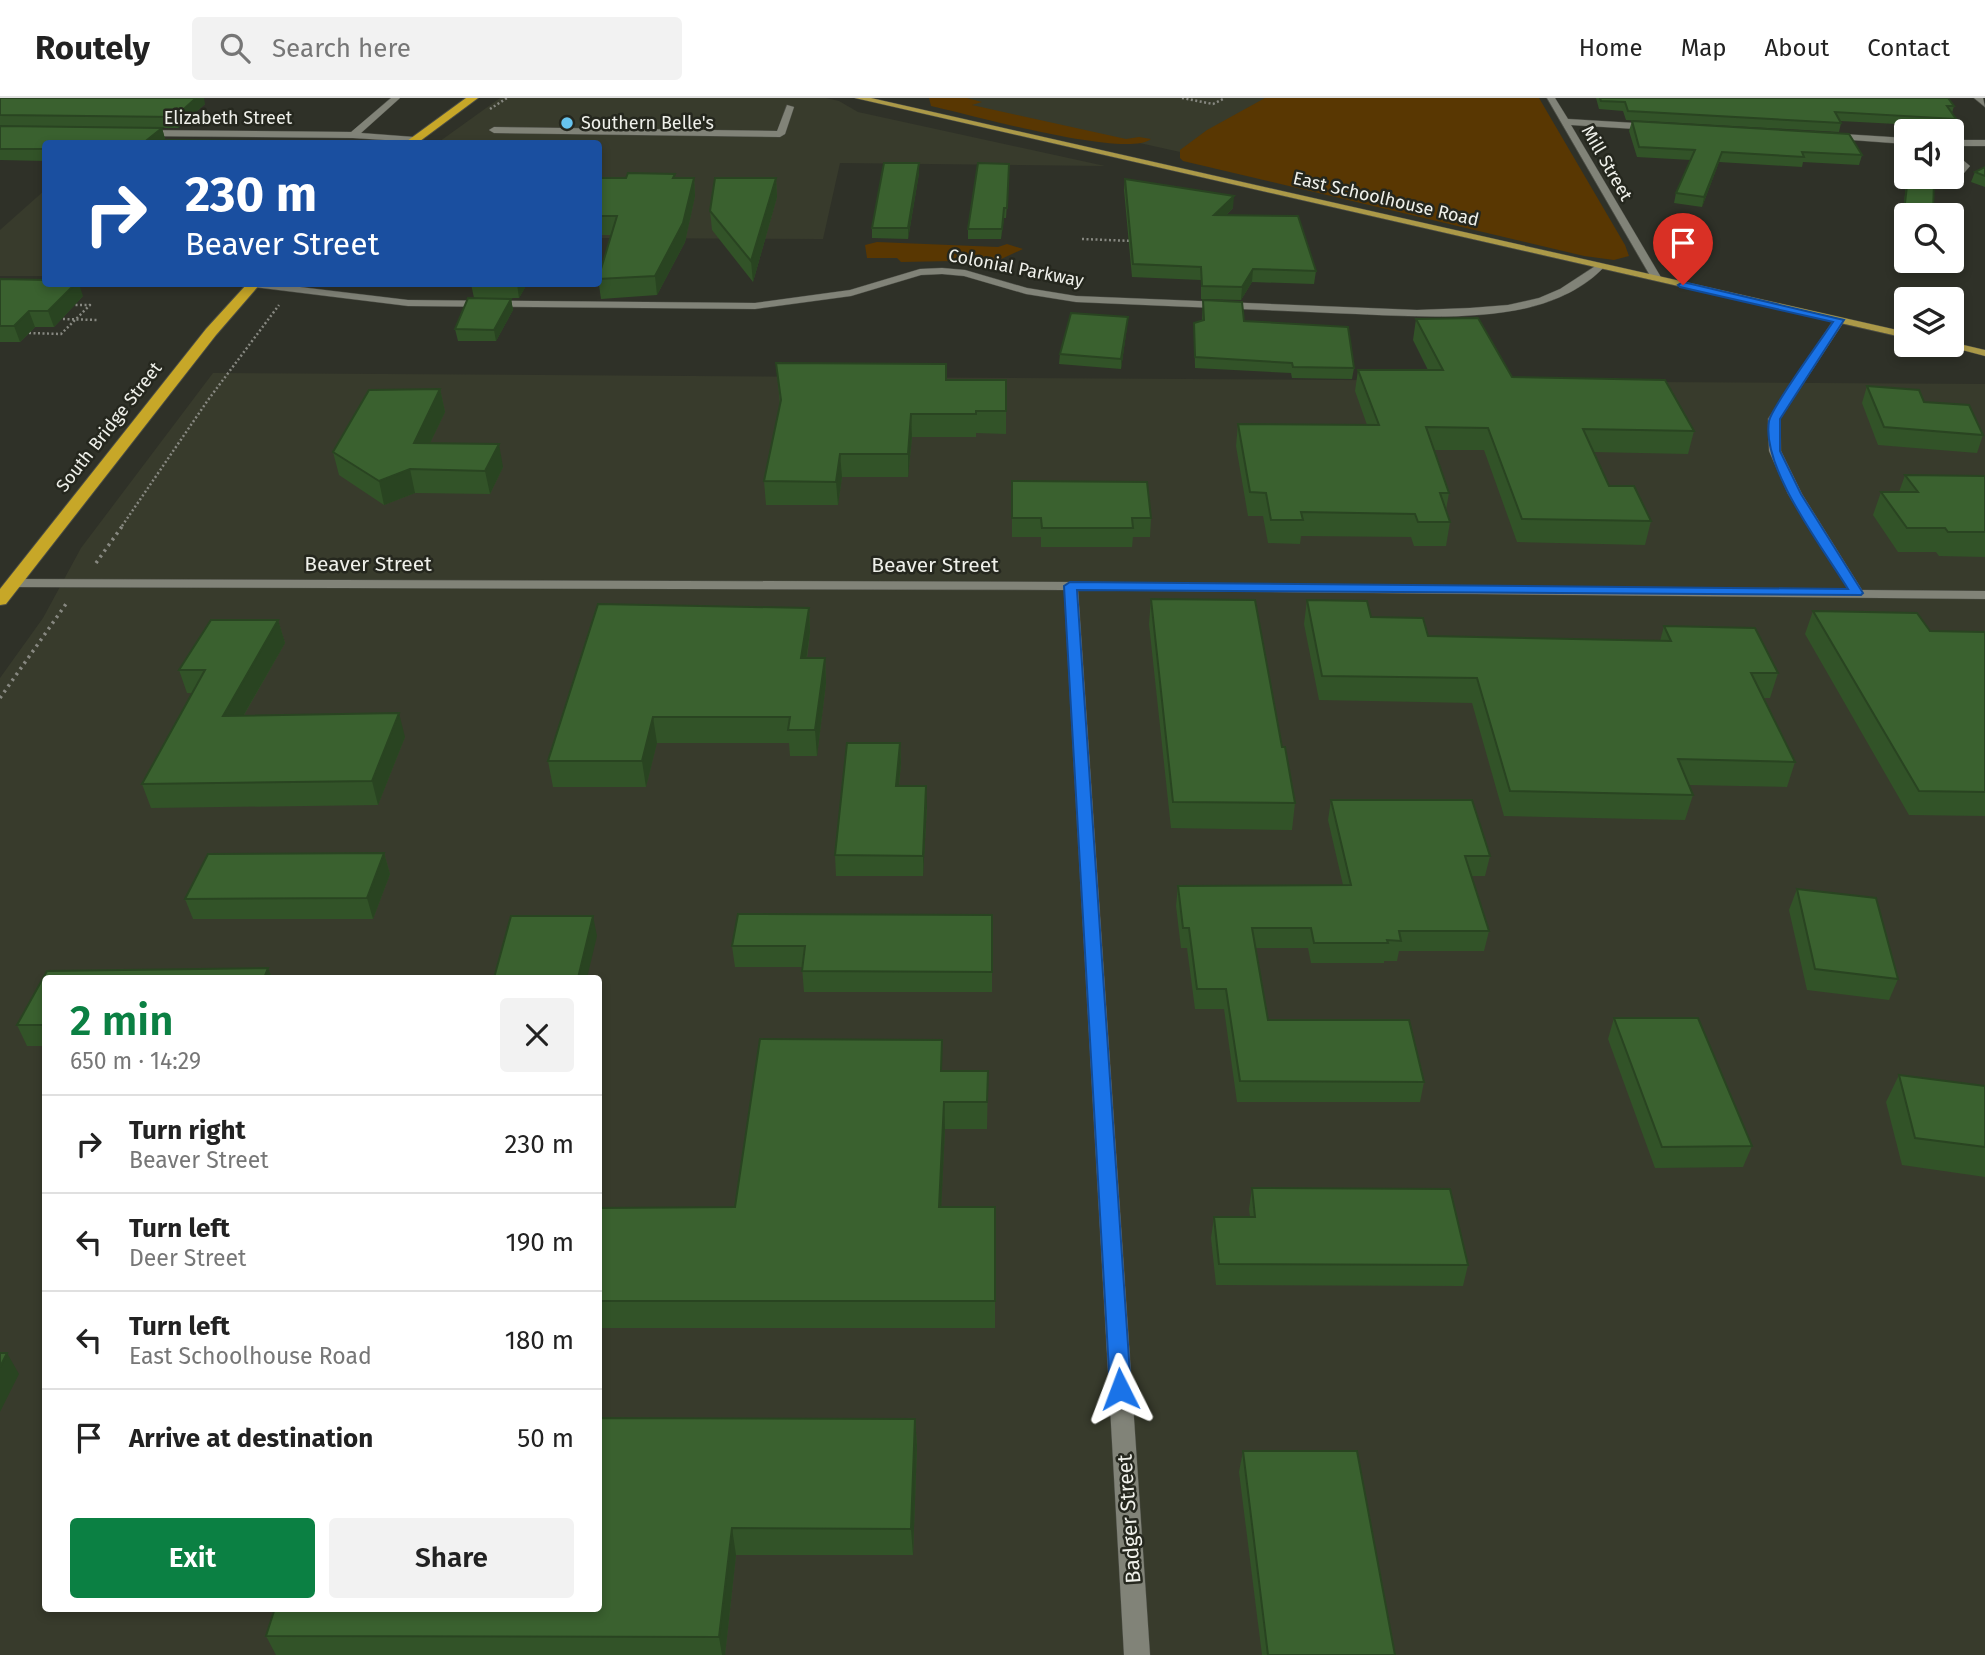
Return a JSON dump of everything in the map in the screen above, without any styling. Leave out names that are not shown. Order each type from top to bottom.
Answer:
[{"type":"highway","points":[[412,140],[474,98]]},
{"type":"highway","name":"South Bridge Street","points":[[0,600],[211,332],[251,287]]},
{"type":"main road","name":"East Schoolhouse Road","points":[[859,98],[1894,332]]},
{"type":"main road","points":[[1964,348],[1985,353]]},
{"type":"street","points":[[353,135],[396,98]]},
{"type":"street","name":"Mill Street","points":[[1551,98],[1657,279]]},
{"type":"street","points":[[1978,98],[1985,104]]},
{"type":"street","points":[[494,130],[780,134],[790,107]]},
{"type":"street","points":[[1565,122],[1668,128]]},
{"type":"street","name":"Elizabeth Street","points":[[127,133],[353,135],[401,140]]},
{"type":"street","points":[[1814,135],[1894,141]]},
{"type":"street","points":[[1964,143],[1985,143]]},
{"type":"street","name":"Colonial Parkway","points":[[274,287],[362,300],[408,303],[755,306],[851,293],[920,272],[942,271],[965,273],[1026,291],[1076,299],[1458,313],[1516,306],[1558,295],[1600,266]]},
{"type":"street","points":[[1839,320],[1774,419],[1775,451],[1796,494],[1857,593]]},
{"type":"street","name":"Beaver Street","points":[[13,583],[1070,586],[1985,595]]},
{"type":"street","name":"Badger Street","points":[[1070,586],[1137,1655]]},
{"type":"path","points":[[1182,98],[1213,104],[1225,98]]},
{"type":"path","points":[[1082,239],[1133,241]]},
{"type":"path","points":[[92,569],[171,458],[225,373],[283,302]]},
{"type":"path","points":[[29,333],[61,334],[90,305],[69,305]]},
{"type":"path","points":[[63,319],[99,320]]},
{"type":"path","points":[[0,698],[64,607]]},
{"type":"shaded area","points":[[500,98],[826,98],[839,101],[858,112],[1105,166],[840,163],[823,239],[602,238],[602,140],[442,140]]},
{"type":"shaded area","points":[[929,98],[967,98],[982,102],[972,105],[1126,139],[1151,139],[1136,144],[1111,143],[1046,133],[931,106]]},
{"type":"shaded area","points":[[936,98],[1526,98],[1588,242]]},
{"type":"shaded area","points":[[1265,98],[1539,98],[1629,256],[1614,260],[1584,256],[1183,161],[1180,158],[1180,150],[1207,130]]},
{"type":"shaded area","points":[[42,193],[42,276],[0,276],[0,230]]},
{"type":"shaded area","points":[[877,242],[998,247],[1007,244],[1023,249],[986,266],[954,261],[901,262],[897,258],[867,258],[865,245]]},
{"type":"shaded area","points":[[213,373],[1985,384],[1985,1655],[0,1655],[0,678],[43,618],[81,548]]},
{"type":"building","points":[[0,98],[196,98],[175,117],[0,115]]},
{"type":"building","points":[[1600,98],[1948,98],[1954,106],[1947,106],[1956,119],[1835,112],[1841,123],[1628,111],[1625,102],[1601,101]]},
{"type":"building","points":[[1632,121],[1849,134],[1862,155],[1802,152],[1804,157],[1722,152],[1704,197],[1676,193],[1695,150],[1639,147]]},
{"type":"building","points":[[0,126],[162,128],[147,140],[42,140],[42,149],[0,149]]},
{"type":"building","points":[[884,163],[919,163],[908,228],[872,228]]},
{"type":"building","points":[[978,163],[1009,164],[1007,208],[1004,208],[1002,229],[968,229]]},
{"type":"building","points":[[1985,167],[1985,176],[1975,172]]},
{"type":"building","points":[[628,173],[675,174],[673,178],[694,178],[683,223],[655,276],[602,279],[602,266],[617,216],[602,216],[602,178],[626,178]]},
{"type":"building","points":[[715,178],[776,178],[751,261],[710,211]]},
{"type":"building","points":[[1125,179],[1234,196],[1214,215],[1298,216],[1316,271],[1253,269],[1242,287],[1202,286],[1201,267],[1133,264]]},
{"type":"building","points":[[1907,189],[1934,189],[1933,203],[1905,203]]},
{"type":"building","points":[[0,279],[42,280],[42,287],[72,287],[48,311],[29,311],[14,326],[0,326]]},
{"type":"building","points":[[468,298],[511,299],[494,330],[455,329]]},
{"type":"building","points":[[1203,300],[1242,302],[1244,321],[1348,327],[1354,368],[1293,367],[1292,363],[1195,357],[1194,323],[1204,320]]},
{"type":"building","points":[[1071,313],[1128,317],[1121,359],[1060,354]]},
{"type":"building","points":[[1478,318],[1512,377],[1665,380],[1694,431],[1583,429],[1609,486],[1634,486],[1651,521],[1522,519],[1488,428],[1426,427],[1449,493],[1440,493],[1450,522],[1418,522],[1415,514],[1301,512],[1303,520],[1271,520],[1266,493],[1250,492],[1238,424],[1379,425],[1358,370],[1443,370],[1416,319]]},
{"type":"building","points":[[776,363],[946,364],[946,380],[1006,380],[1006,411],[911,414],[908,454],[840,454],[836,482],[764,481],[781,400]]},
{"type":"building","points":[[1867,386],[1919,390],[1924,402],[1969,405],[1983,435],[1884,427]]},
{"type":"building","points":[[440,389],[414,443],[499,444],[485,471],[410,469],[379,481],[333,452],[369,390]]},
{"type":"building","points":[[1905,475],[1985,476],[1985,532],[1907,528],[1881,492],[1918,492]]},
{"type":"building","points":[[1012,481],[1147,482],[1151,518],[1132,518],[1133,528],[1042,528],[1041,518],[1012,518]]},
{"type":"building","points":[[1151,599],[1255,600],[1295,803],[1173,802]]},
{"type":"building","points":[[1307,600],[1367,601],[1371,617],[1423,618],[1428,636],[1671,641],[1664,626],[1755,628],[1778,673],[1751,673],[1795,762],[1678,759],[1693,795],[1510,791],[1477,678],[1322,676]]},
{"type":"building","points":[[598,604],[809,608],[801,658],[825,658],[815,730],[788,730],[790,717],[653,717],[642,761],[548,761]]},
{"type":"building","points":[[1813,611],[1917,613],[1930,631],[1985,632],[1985,792],[1919,791]]},
{"type":"building","points":[[211,620],[278,620],[223,716],[399,713],[372,781],[142,784],[205,670],[179,670]]},
{"type":"building","points":[[847,743],[900,743],[896,786],[926,786],[923,856],[835,855]]},
{"type":"building","points":[[1331,800],[1472,800],[1490,856],[1465,856],[1489,931],[1399,931],[1401,941],[1387,940],[1388,943],[1314,943],[1311,928],[1252,928],[1268,1020],[1409,1020],[1424,1082],[1240,1081],[1226,989],[1197,989],[1189,928],[1183,928],[1178,886],[1351,885]]},
{"type":"building","points":[[384,853],[367,898],[185,899],[208,854]]},
{"type":"building","points":[[1797,889],[1876,898],[1898,979],[1815,969]]},
{"type":"building","points":[[738,914],[992,915],[992,972],[802,971],[805,946],[732,946]]},
{"type":"building","points":[[511,916],[593,916],[579,975],[495,975]]},
{"type":"building","points":[[268,968],[265,975],[45,975],[47,971]]},
{"type":"building","points":[[42,980],[42,1025],[17,1025]]},
{"type":"building","points":[[1614,1018],[1698,1018],[1752,1146],[1662,1147]]},
{"type":"building","points":[[760,1039],[942,1040],[941,1071],[988,1071],[987,1102],[944,1102],[939,1207],[995,1207],[995,1301],[602,1301],[602,1208],[735,1207]]},
{"type":"building","points":[[1899,1075],[1985,1086],[1985,1147],[1915,1138]]},
{"type":"building","points":[[1252,1188],[1450,1189],[1468,1265],[1219,1264],[1214,1217],[1255,1217]]},
{"type":"building","points":[[0,1353],[7,1353],[0,1367]]},
{"type":"building","points":[[602,1418],[915,1419],[911,1529],[732,1528],[719,1637],[266,1636],[274,1612],[602,1612]]},
{"type":"building","points":[[1243,1451],[1357,1451],[1395,1655],[1268,1655]]},
{"type":"place","name":"Southern Belle's","points":[[567,123]]},
{"type":"route","points":[[1120,1389],[1070,586],[1857,593],[1796,494],[1775,451],[1774,419],[1839,320],[1683,285]]}]
